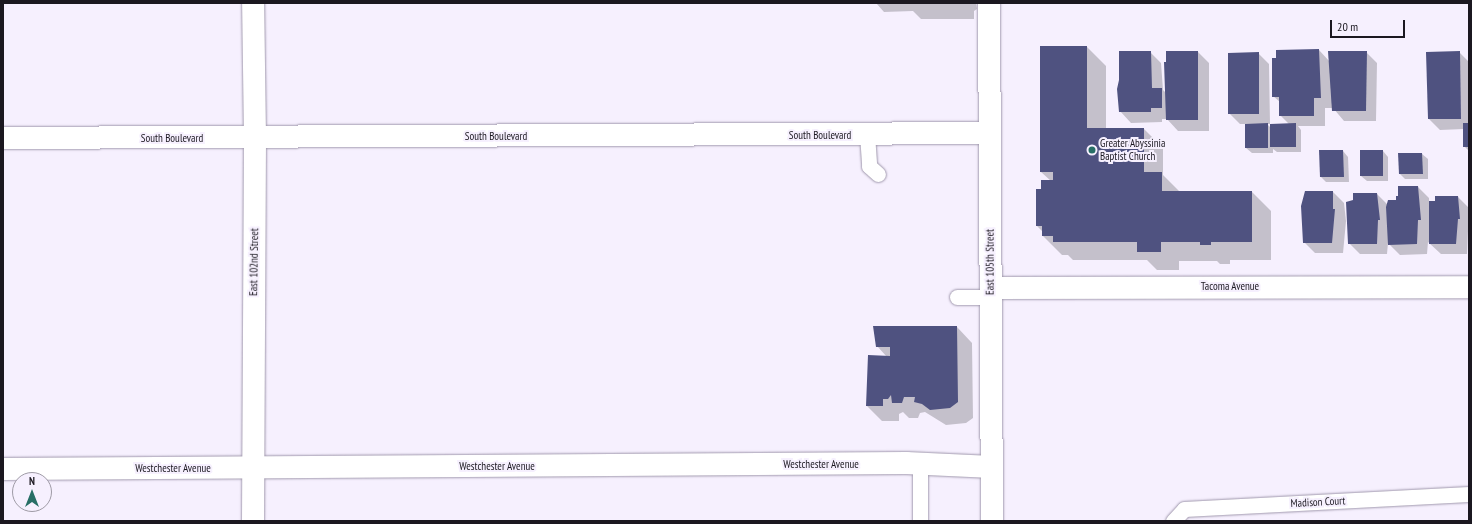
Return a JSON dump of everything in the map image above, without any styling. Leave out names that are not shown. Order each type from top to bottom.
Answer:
[{"type":"street","name":"East 102nd Street","points":[[253,3],[255,138],[252,468],[253,521]]},
{"type":"street","name":"East 105th Street","points":[[989,3],[992,521]]},
{"type":"street","name":"South Boulevard","points":[[3,138],[989,134]]},
{"type":"street","name":"Tacoma Avenue","points":[[991,292],[1469,287]]},
{"type":"street","name":"Westchester Avenue","points":[[3,469],[920,464],[992,467]]},
{"type":"lane","points":[[867,134],[869,166],[878,174]]},
{"type":"lane","points":[[957,297],[991,292]]},
{"type":"lane","points":[[920,464],[920,521]]},
{"type":"lane","name":"Madison Court","points":[[1173,521],[1184,509],[1469,494]]},
{"type":"building","name":"Greater Abyssinia Baptist Church","points":[[1040,46],[1087,46],[1087,128],[1144,128],[1144,172],[1162,172],[1162,191],[1252,191],[1252,242],[1211,242],[1211,245],[1200,245],[1200,242],[1161,242],[1161,252],[1137,252],[1137,242],[1053,242],[1053,236],[1042,236],[1042,226],[1036,226],[1036,189],[1041,189],[1041,180],[1053,180],[1053,172],[1040,172]]},
{"type":"building","points":[[1319,49],[1321,98],[1314,98],[1314,116],[1279,116],[1279,97],[1272,97],[1272,58],[1276,58],[1276,50]]},
{"type":"building","points":[[1119,51],[1151,51],[1152,88],[1162,88],[1162,108],[1151,108],[1151,112],[1119,112],[1117,89],[1119,80]]},
{"type":"building","points":[[1166,51],[1198,51],[1198,120],[1166,120],[1164,62],[1166,62]]},
{"type":"building","points":[[1328,51],[1367,51],[1366,111],[1332,111]]},
{"type":"building","points":[[1460,51],[1461,119],[1428,119],[1426,52]]},
{"type":"building","points":[[1259,52],[1259,114],[1228,114],[1228,53]]},
{"type":"building","points":[[1268,123],[1268,148],[1245,148],[1245,124]]},
{"type":"building","points":[[1296,123],[1296,147],[1270,147],[1270,124]]},
{"type":"building","points":[[1463,123],[1469,123],[1469,147],[1463,147]]},
{"type":"building","points":[[1319,150],[1343,150],[1344,177],[1320,177]]},
{"type":"building","points":[[1360,150],[1383,150],[1383,176],[1360,176]]},
{"type":"building","points":[[1398,153],[1422,153],[1423,174],[1399,174]]},
{"type":"building","points":[[1398,186],[1418,186],[1421,220],[1418,220],[1417,244],[1388,245],[1386,207],[1388,200],[1396,200],[1396,196],[1398,196]]},
{"type":"building","points":[[1305,191],[1333,191],[1333,209],[1335,209],[1332,243],[1303,243],[1301,206]]},
{"type":"building","points":[[1353,193],[1377,193],[1380,220],[1378,220],[1377,244],[1348,244],[1346,202],[1353,200]]},
{"type":"building","points":[[1435,196],[1458,196],[1460,219],[1458,219],[1456,244],[1429,244],[1429,201],[1435,201]]},
{"type":"building","points":[[873,326],[957,326],[958,402],[950,408],[930,410],[922,404],[914,402],[915,397],[904,397],[902,403],[892,403],[891,395],[888,399],[883,399],[883,406],[866,406],[868,355],[890,356],[890,347],[876,347]]},
{"type":"place","name":"Greater Abyssinia Baptist Church","points":[[1092,150]]}]
